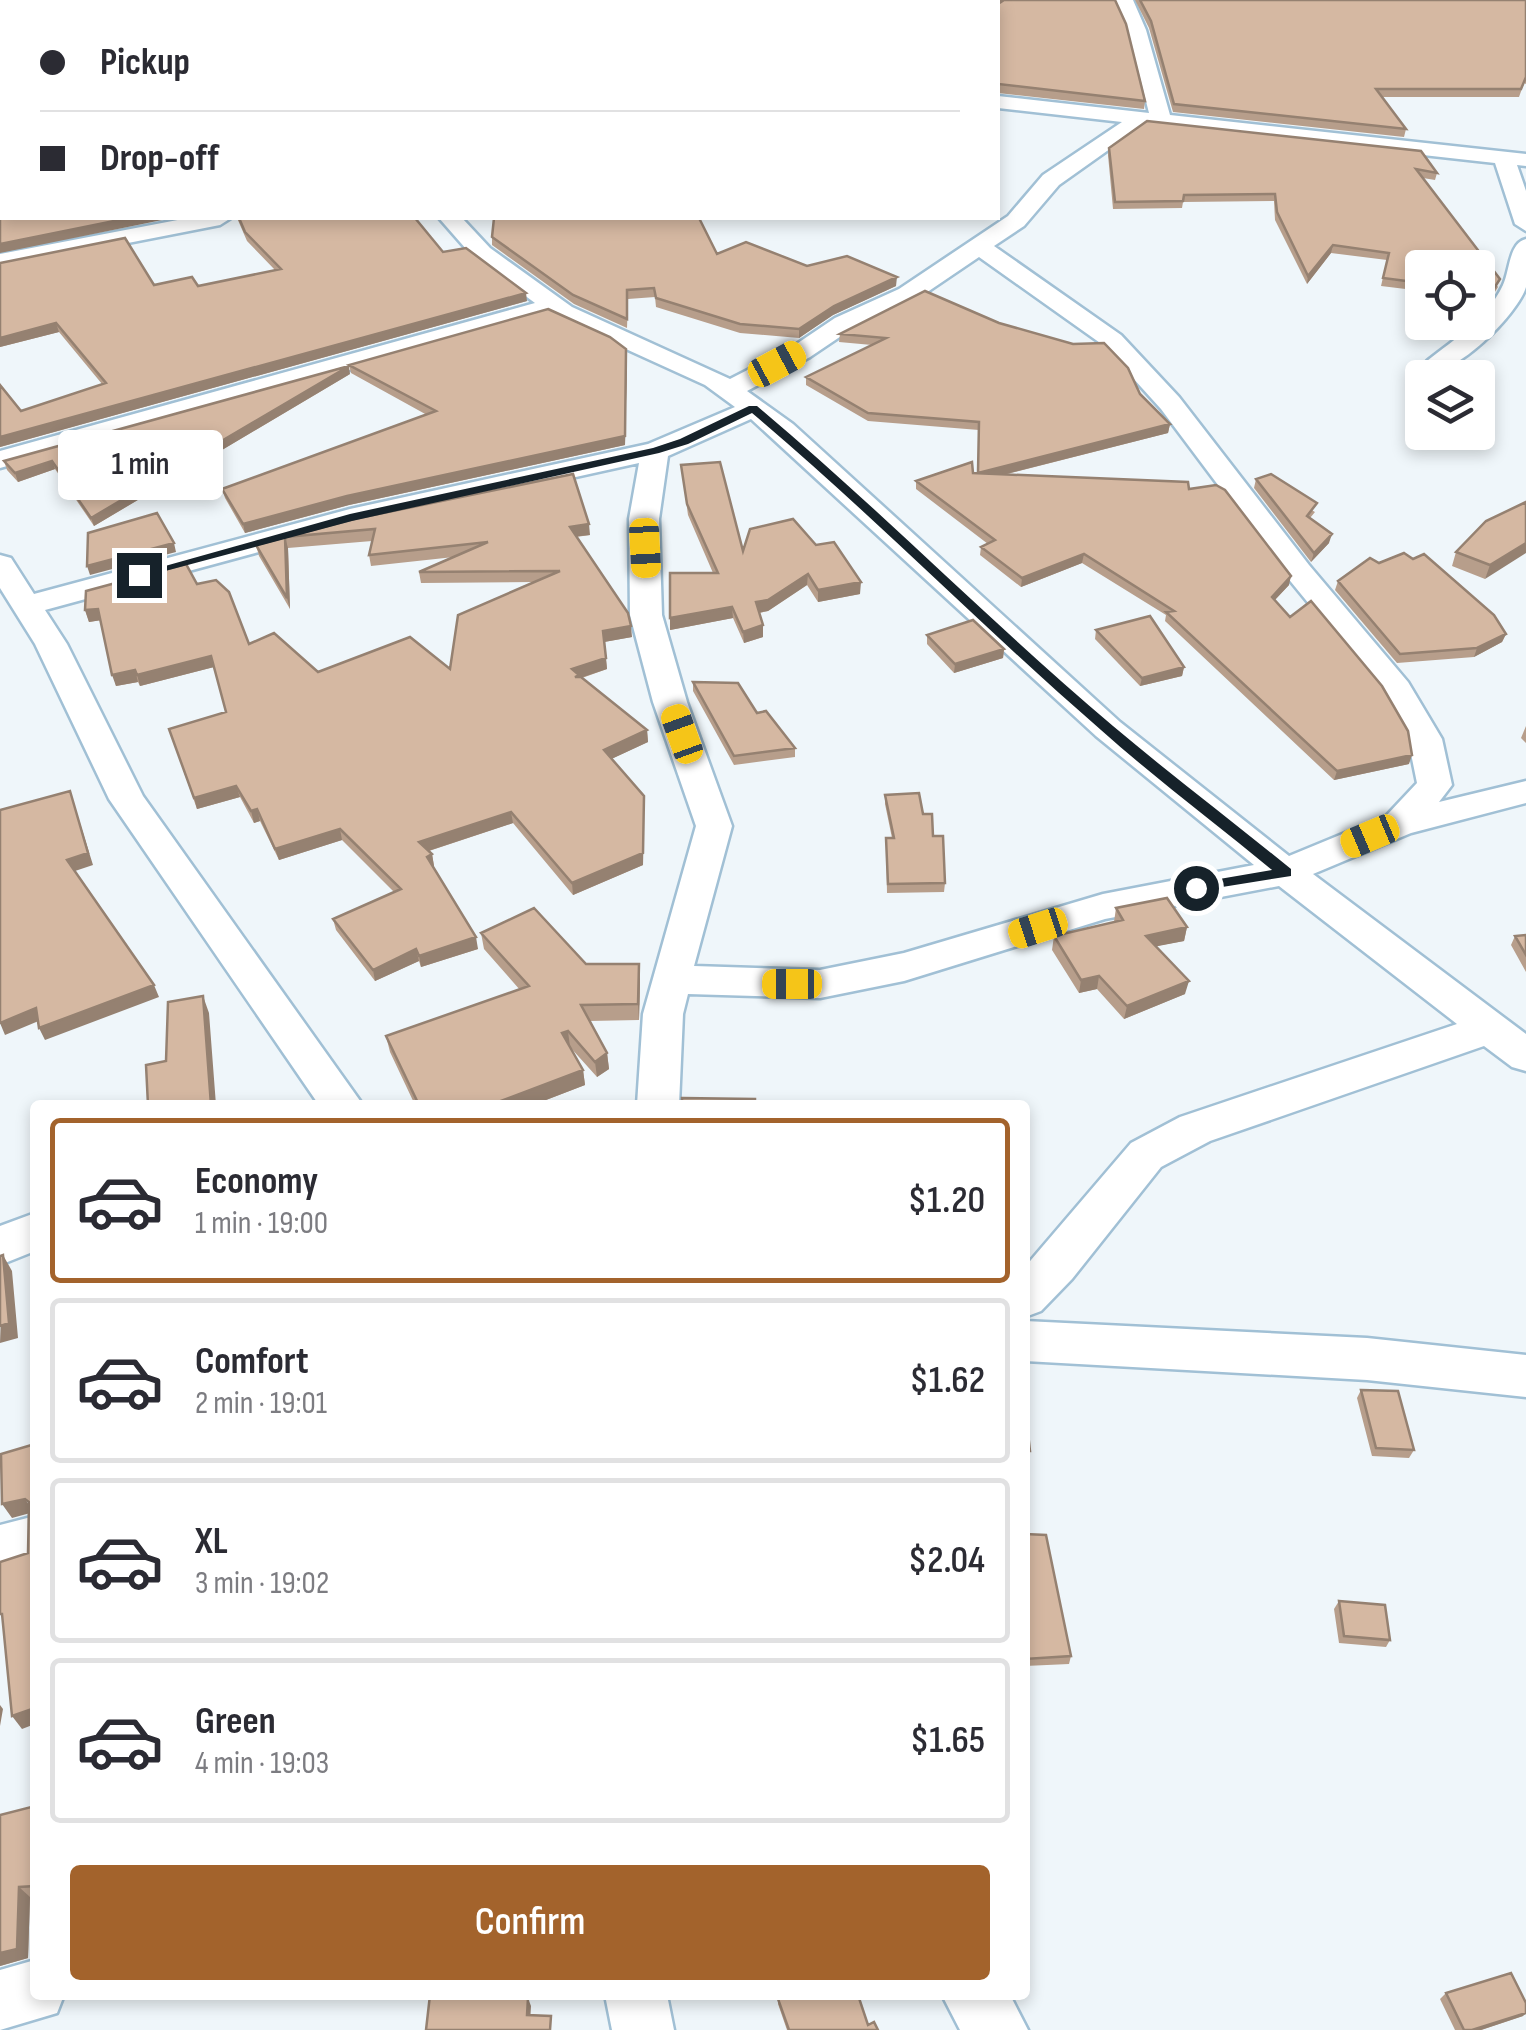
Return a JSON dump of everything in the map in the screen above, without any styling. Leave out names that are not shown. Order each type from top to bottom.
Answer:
[{"type":"street","points":[[1124,0],[1137,30],[1150,121]]},
{"type":"street","points":[[1000,102],[1515,159],[1526,224]]},
{"type":"street","points":[[27,606],[350,518],[684,442],[801,352],[844,323],[908,294],[1016,221],[1051,180],[1150,121]]},
{"type":"street","points":[[0,261],[210,220]]},
{"type":"street","points":[[452,220],[482,253],[553,305],[633,346],[714,379],[741,399],[850,490],[960,596],[1108,729],[1526,1056]]},
{"type":"street","points":[[979,246],[1112,340],[1170,403],[1298,572],[1396,689],[1425,739],[1435,784],[1399,824]]},
{"type":"street","points":[[1444,360],[1496,320],[1526,246]]},
{"type":"street","points":[[0,460],[553,305]]},
{"type":"street","points":[[656,450],[644,519],[646,615],[670,702],[714,826],[671,978],[664,1014],[658,1100]]},
{"type":"street","points":[[0,564],[51,644],[127,799],[333,1100]]},
{"type":"street","points":[[671,978],[736,984],[820,984],[904,967],[1103,907],[1286,872],[1399,824],[1526,792]]},
{"type":"street","points":[[1030,1293],[1146,1155],[1195,1129],[1490,1028]]},
{"type":"street","points":[[0,1246],[30,1233]]},
{"type":"street","points":[[1030,1341],[1366,1359],[1526,1376]]},
{"type":"street","points":[[0,1550],[30,1541]]},
{"type":"street","points":[[0,2001],[30,1992]]},
{"type":"street","points":[[637,2000],[643,2030]]},
{"type":"street","points":[[976,2000],[997,2030]]},
{"type":"building","points":[[1115,0],[1126,24],[1145,101],[1000,84],[1000,3]]},
{"type":"building","points":[[1140,0],[1526,0],[1526,77],[1521,89],[1376,89],[1406,129],[1174,104],[1151,21]]},
{"type":"building","points":[[1147,121],[1421,151],[1437,173],[1416,169],[1478,250],[1405,250],[1405,281],[1383,278],[1389,253],[1333,245],[1308,276],[1277,212],[1275,194],[1184,195],[1183,201],[1115,202],[1109,148]]},
{"type":"building","points":[[0,220],[119,220],[0,244]]},
{"type":"building","points":[[240,220],[417,220],[443,252],[466,248],[526,293],[0,437],[0,385],[21,411],[106,383],[56,323],[0,338],[0,263],[125,238],[154,285],[192,277],[198,286],[281,269],[245,232]]},
{"type":"building","points":[[494,220],[700,220],[717,254],[746,242],[807,266],[847,256],[897,277],[834,306],[799,329],[740,324],[656,298],[654,288],[627,290],[627,319],[573,295],[492,237]]},
{"type":"building","points":[[925,291],[999,323],[1073,344],[1104,343],[1128,368],[1140,394],[1170,424],[978,473],[979,422],[868,413],[806,377],[886,338],[840,334]]},
{"type":"building","points":[[548,309],[610,337],[626,349],[625,436],[347,496],[243,524],[222,489],[436,411],[349,365]]},
{"type":"building","points":[[349,366],[91,518],[52,461],[15,473],[4,461]]},
{"type":"building","points":[[720,462],[743,551],[750,529],[793,519],[816,545],[834,542],[861,582],[818,590],[808,574],[768,600],[756,602],[763,625],[743,632],[732,607],[670,618],[670,573],[718,573],[687,504],[681,465]]},
{"type":"building","points":[[972,462],[973,473],[1188,482],[1189,489],[1216,485],[1225,490],[1291,576],[1272,597],[1290,617],[1311,601],[1382,686],[1408,731],[1412,755],[1337,771],[1166,612],[1174,611],[1084,554],[1022,578],[981,547],[995,540],[916,481]]},
{"type":"building","points":[[573,474],[589,524],[570,527],[628,613],[631,626],[603,631],[606,658],[572,669],[579,675],[575,677],[581,677],[647,730],[604,750],[644,796],[643,853],[572,883],[511,812],[419,842],[432,854],[427,857],[476,937],[419,956],[416,949],[373,970],[333,919],[401,889],[340,829],[275,849],[257,809],[251,811],[236,786],[194,798],[169,729],[226,712],[211,656],[137,675],[135,670],[112,675],[98,609],[85,610],[86,591],[186,564],[197,584],[216,580],[229,592],[249,644],[274,633],[318,672],[410,637],[450,669],[458,615],[560,571],[419,572],[488,542],[369,555],[375,529],[287,537],[354,519]]},
{"type":"building","points":[[1271,474],[1317,503],[1307,516],[1332,534],[1314,553],[1256,479]]},
{"type":"building","points":[[1526,502],[1526,543],[1490,565],[1456,552],[1486,521]]},
{"type":"building","points":[[157,513],[174,543],[87,566],[88,533]]},
{"type":"building","points":[[285,537],[287,598],[256,545]]},
{"type":"building","points":[[1404,553],[1413,559],[1424,554],[1494,615],[1506,634],[1477,648],[1400,654],[1338,581],[1370,558],[1379,563]]},
{"type":"building","points":[[1150,616],[1184,667],[1142,678],[1096,630]]},
{"type":"building","points":[[973,620],[1004,649],[955,664],[927,635]]},
{"type":"building","points":[[693,682],[738,683],[757,713],[766,711],[795,748],[734,756]]},
{"type":"building","points":[[70,791],[88,853],[67,860],[154,985],[39,1028],[36,1008],[0,1023],[0,810]]},
{"type":"building","points":[[919,793],[923,814],[932,814],[933,836],[943,836],[945,883],[888,884],[886,838],[894,838],[885,795]]},
{"type":"building","points":[[1167,898],[1187,927],[1146,936],[1189,981],[1127,1006],[1099,976],[1081,980],[1054,936],[1123,920],[1116,908]]},
{"type":"building","points":[[534,908],[586,964],[639,964],[638,1004],[581,1005],[607,1053],[595,1062],[568,1031],[562,1033],[583,1070],[503,1100],[417,1100],[386,1036],[529,986],[481,933]]},
{"type":"building","points":[[1526,935],[1526,955],[1515,936]]},
{"type":"building","points":[[203,996],[211,1100],[148,1100],[146,1065],[166,1061],[168,1002]]},
{"type":"building","points":[[682,1098],[755,1099],[755,1100]]},
{"type":"building","points":[[3,1255],[9,1323],[0,1326],[0,1256]]},
{"type":"building","points":[[1361,1390],[1398,1391],[1414,1450],[1376,1448]]},
{"type":"building","points":[[30,1445],[30,1710],[12,1716],[0,1614],[0,1562],[28,1553],[29,1502],[25,1499],[2,1504],[1,1454]]},
{"type":"building","points":[[1030,1534],[1046,1535],[1071,1656],[1030,1659]]},
{"type":"building","points":[[1339,1601],[1385,1605],[1390,1640],[1344,1636]]},
{"type":"building","points":[[30,1807],[30,1886],[19,1887],[17,1949],[0,1953],[0,1815]]},
{"type":"building","points":[[1511,1973],[1526,2003],[1526,2013],[1464,2030],[1446,1993]]},
{"type":"building","points":[[429,2000],[528,2000],[527,2015],[551,2016],[550,2030],[426,2030]]},
{"type":"building","points":[[778,2000],[860,2000],[868,2025],[874,2022],[878,2030],[789,2030]]},
{"type":"route","points":[[139,575],[350,518],[656,450],[684,442],[753,408],[850,490],[960,596],[1108,729],[1286,872],[1196,888]]}]
